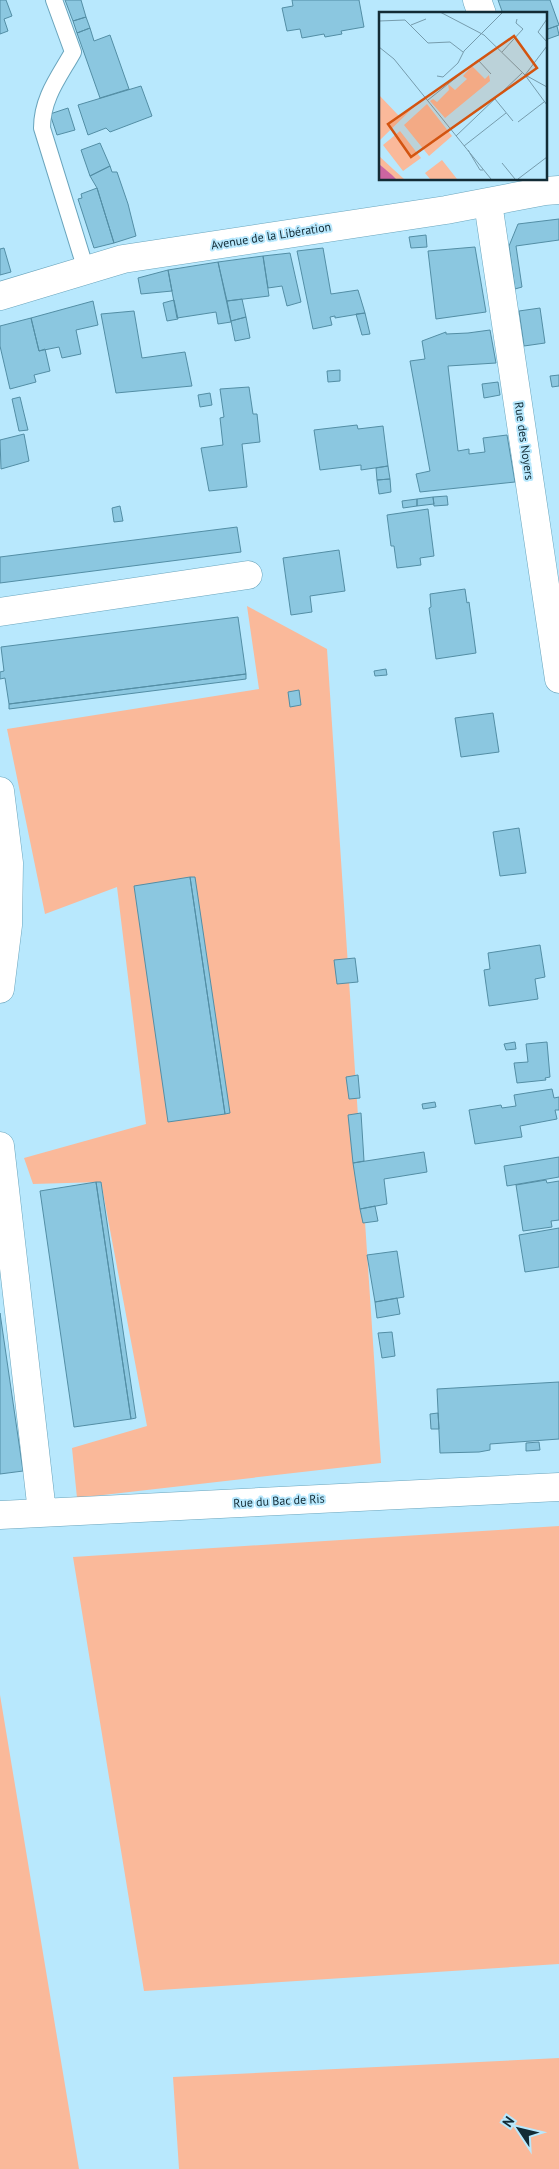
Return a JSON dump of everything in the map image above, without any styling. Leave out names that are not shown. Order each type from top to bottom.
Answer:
[{"type":"street","points":[[477,0],[481,12]]},
{"type":"street","name":"Avenue de la Libération","points":[[0,296],[124,259],[488,203],[551,184]]},
{"type":"street","name":"Rue des Noyers","points":[[488,203],[559,679]]},
{"type":"street","points":[[0,612],[248,575]]},
{"type":"street","points":[[0,791],[9,863],[8,925],[0,989]]},
{"type":"street","points":[[0,1146],[42,1512]]},
{"type":"street","name":"Rue du Bac de Ris","points":[[0,1515],[559,1488]]},
{"type":"lane","points":[[54,0],[74,52],[47,97],[42,115],[42,128],[86,270]]},
{"type":"shaded area","points":[[247,606],[327,649],[381,1463],[77,1498],[72,1448],[147,1426],[101,1182],[33,1184],[24,1158],[146,1124],[117,887],[45,914],[7,729],[259,689]]},
{"type":"shaded area","points":[[559,1526],[559,1964],[144,1991],[73,1557]]},
{"type":"shaded area","points":[[0,1695],[79,2169],[0,2169]]},
{"type":"shaded area","points":[[559,2058],[559,2169],[179,2169],[173,2077]]},
{"type":"building","points":[[0,0],[6,0],[12,16],[4,19],[8,31],[0,34]]},
{"type":"building","points":[[65,0],[81,0],[86,17],[73,21]]},
{"type":"building","points":[[292,0],[359,0],[364,27],[341,31],[342,34],[325,37],[324,34],[302,38],[300,29],[287,31],[282,8],[293,6]]},
{"type":"building","points":[[498,0],[550,0],[559,25],[546,30],[546,12],[502,12]]},
{"type":"building","points":[[86,17],[90,28],[77,33],[73,21]]},
{"type":"building","points":[[557,26],[559,35],[546,40],[546,30]]},
{"type":"building","points":[[90,28],[94,41],[110,35],[129,89],[100,98],[77,33]]},
{"type":"building","points":[[141,86],[152,116],[110,132],[106,128],[88,135],[78,105]]},
{"type":"building","points":[[68,108],[75,130],[57,135],[50,114]]},
{"type":"building","points":[[100,143],[110,166],[90,176],[81,150]]},
{"type":"building","points":[[110,166],[112,172],[117,172],[136,236],[114,243],[97,188],[90,176]]},
{"type":"building","points":[[97,188],[114,243],[94,248],[78,199],[82,198],[81,194]]},
{"type":"building","points":[[559,219],[559,240],[516,246],[522,287],[515,289],[509,246],[518,224]]},
{"type":"building","points":[[426,235],[427,247],[411,248],[409,237]]},
{"type":"building","points":[[475,247],[486,312],[436,319],[428,251]]},
{"type":"building","points":[[4,248],[11,272],[0,275],[0,249]]},
{"type":"building","points":[[323,248],[331,294],[358,290],[365,313],[335,318],[335,316],[330,317],[332,325],[313,329],[297,251]]},
{"type":"building","points":[[290,253],[301,302],[287,306],[282,286],[268,288],[263,256]]},
{"type":"building","points":[[263,256],[269,296],[227,301],[218,262]]},
{"type":"building","points":[[218,262],[231,322],[218,324],[216,312],[177,318],[168,270]]},
{"type":"building","points":[[168,270],[172,291],[141,294],[138,278]]},
{"type":"building","points":[[242,299],[246,317],[231,321],[227,301]]},
{"type":"building","points":[[174,300],[178,319],[167,321],[163,303]]},
{"type":"building","points":[[93,301],[98,325],[76,330],[81,354],[62,358],[59,347],[39,351],[31,318]]},
{"type":"building","points":[[540,308],[545,343],[524,346],[519,311]]},
{"type":"building","points":[[134,311],[142,358],[185,352],[192,386],[116,393],[101,314]]},
{"type":"building","points":[[365,313],[370,334],[362,335],[356,314]]},
{"type":"building","points":[[246,317],[250,338],[235,341],[231,321]]},
{"type":"building","points":[[31,318],[39,351],[45,349],[50,371],[34,375],[36,382],[10,389],[0,346],[0,326]]},
{"type":"building","points":[[490,330],[496,363],[448,366],[458,451],[469,449],[469,454],[485,452],[483,438],[507,435],[515,482],[420,492],[416,474],[430,471],[410,361],[425,359],[422,341],[446,332],[446,334]]},
{"type":"building","points":[[340,370],[340,381],[328,382],[327,371]]},
{"type":"building","points":[[559,375],[559,386],[552,387],[550,376]]},
{"type":"building","points":[[498,382],[500,395],[484,398],[482,384]]},
{"type":"building","points":[[249,387],[253,414],[257,414],[260,442],[242,444],[247,487],[209,491],[201,448],[223,445],[220,418],[224,417],[220,389]]},
{"type":"building","points":[[210,393],[212,405],[200,407],[198,395]]},
{"type":"building","points":[[20,397],[28,430],[19,431],[12,399]]},
{"type":"building","points":[[357,425],[358,429],[383,426],[388,466],[361,470],[361,465],[320,470],[314,430]]},
{"type":"building","points":[[24,434],[29,461],[1,469],[0,440]]},
{"type":"building","points":[[388,466],[390,479],[377,480],[376,468]]},
{"type":"building","points":[[390,479],[391,492],[379,494],[377,480]]},
{"type":"building","points":[[447,496],[448,505],[434,506],[433,497]]},
{"type":"building","points":[[433,497],[434,504],[417,506],[417,499]]},
{"type":"building","points":[[417,499],[417,506],[403,508],[402,501]]},
{"type":"building","points":[[120,506],[123,521],[114,522],[112,508]]},
{"type":"building","points":[[428,509],[434,556],[420,558],[421,565],[397,568],[394,546],[391,546],[387,515]]},
{"type":"building","points":[[237,527],[241,552],[0,583],[0,557]]},
{"type":"building","points":[[339,550],[345,591],[310,596],[312,612],[291,615],[283,558]]},
{"type":"building","points":[[465,589],[467,603],[469,602],[476,653],[436,659],[429,608],[431,607],[430,594]]},
{"type":"building","points":[[238,617],[246,674],[9,704],[5,678],[0,679],[0,672],[4,671],[1,647]]},
{"type":"building","points":[[386,669],[387,675],[375,676],[374,671]]},
{"type":"building","points":[[246,674],[246,679],[9,709],[9,704]]},
{"type":"building","points":[[299,690],[301,705],[290,707],[288,692]]},
{"type":"building","points":[[493,713],[499,752],[461,757],[455,718]]},
{"type":"building","points":[[519,828],[526,873],[500,876],[493,832]]},
{"type":"building","points":[[190,877],[195,877],[230,1113],[225,1114]]},
{"type":"building","points":[[190,877],[225,1114],[168,1122],[134,886]]},
{"type":"building","points":[[540,945],[545,977],[535,979],[538,999],[489,1006],[484,970],[490,969],[488,953]]},
{"type":"building","points":[[355,958],[358,982],[337,984],[334,960]]},
{"type":"building","points":[[515,1042],[516,1049],[506,1050],[504,1044]]},
{"type":"building","points":[[547,1042],[550,1077],[545,1078],[546,1080],[517,1083],[514,1063],[528,1062],[526,1044]]},
{"type":"building","points":[[358,1075],[360,1098],[349,1099],[346,1077]]},
{"type":"building","points":[[552,1089],[554,1098],[559,1097],[559,1110],[555,1110],[557,1119],[520,1126],[522,1137],[475,1144],[469,1110],[501,1105],[502,1108],[516,1106],[514,1095]]},
{"type":"building","points":[[435,1102],[436,1107],[423,1109],[422,1104]]},
{"type":"building","points":[[361,1113],[364,1161],[353,1163],[348,1115]]},
{"type":"building","points":[[424,1152],[427,1172],[384,1179],[387,1204],[360,1209],[353,1163]]},
{"type":"building","points":[[559,1157],[559,1177],[507,1186],[504,1166]]},
{"type":"building","points":[[546,1180],[547,1183],[559,1181],[559,1220],[551,1221],[552,1227],[523,1231],[516,1185]]},
{"type":"building","points":[[96,1182],[131,1419],[74,1427],[40,1191]]},
{"type":"building","points":[[96,1182],[101,1182],[136,1418],[131,1419]]},
{"type":"building","points":[[375,1206],[378,1221],[363,1223],[360,1209]]},
{"type":"building","points":[[559,1228],[559,1267],[525,1272],[519,1235]]},
{"type":"building","points":[[397,1251],[404,1297],[375,1302],[367,1255]]},
{"type":"building","points":[[397,1298],[400,1314],[377,1318],[375,1302]]},
{"type":"building","points":[[0,1313],[23,1471],[0,1474]]},
{"type":"building","points":[[392,1332],[395,1356],[382,1358],[378,1333]]},
{"type":"building","points":[[559,1382],[559,1439],[490,1444],[490,1450],[479,1452],[440,1453],[437,1389]]},
{"type":"building","points":[[438,1413],[439,1429],[431,1429],[430,1414]]},
{"type":"building","points":[[539,1442],[540,1450],[526,1451],[526,1443]]}]
